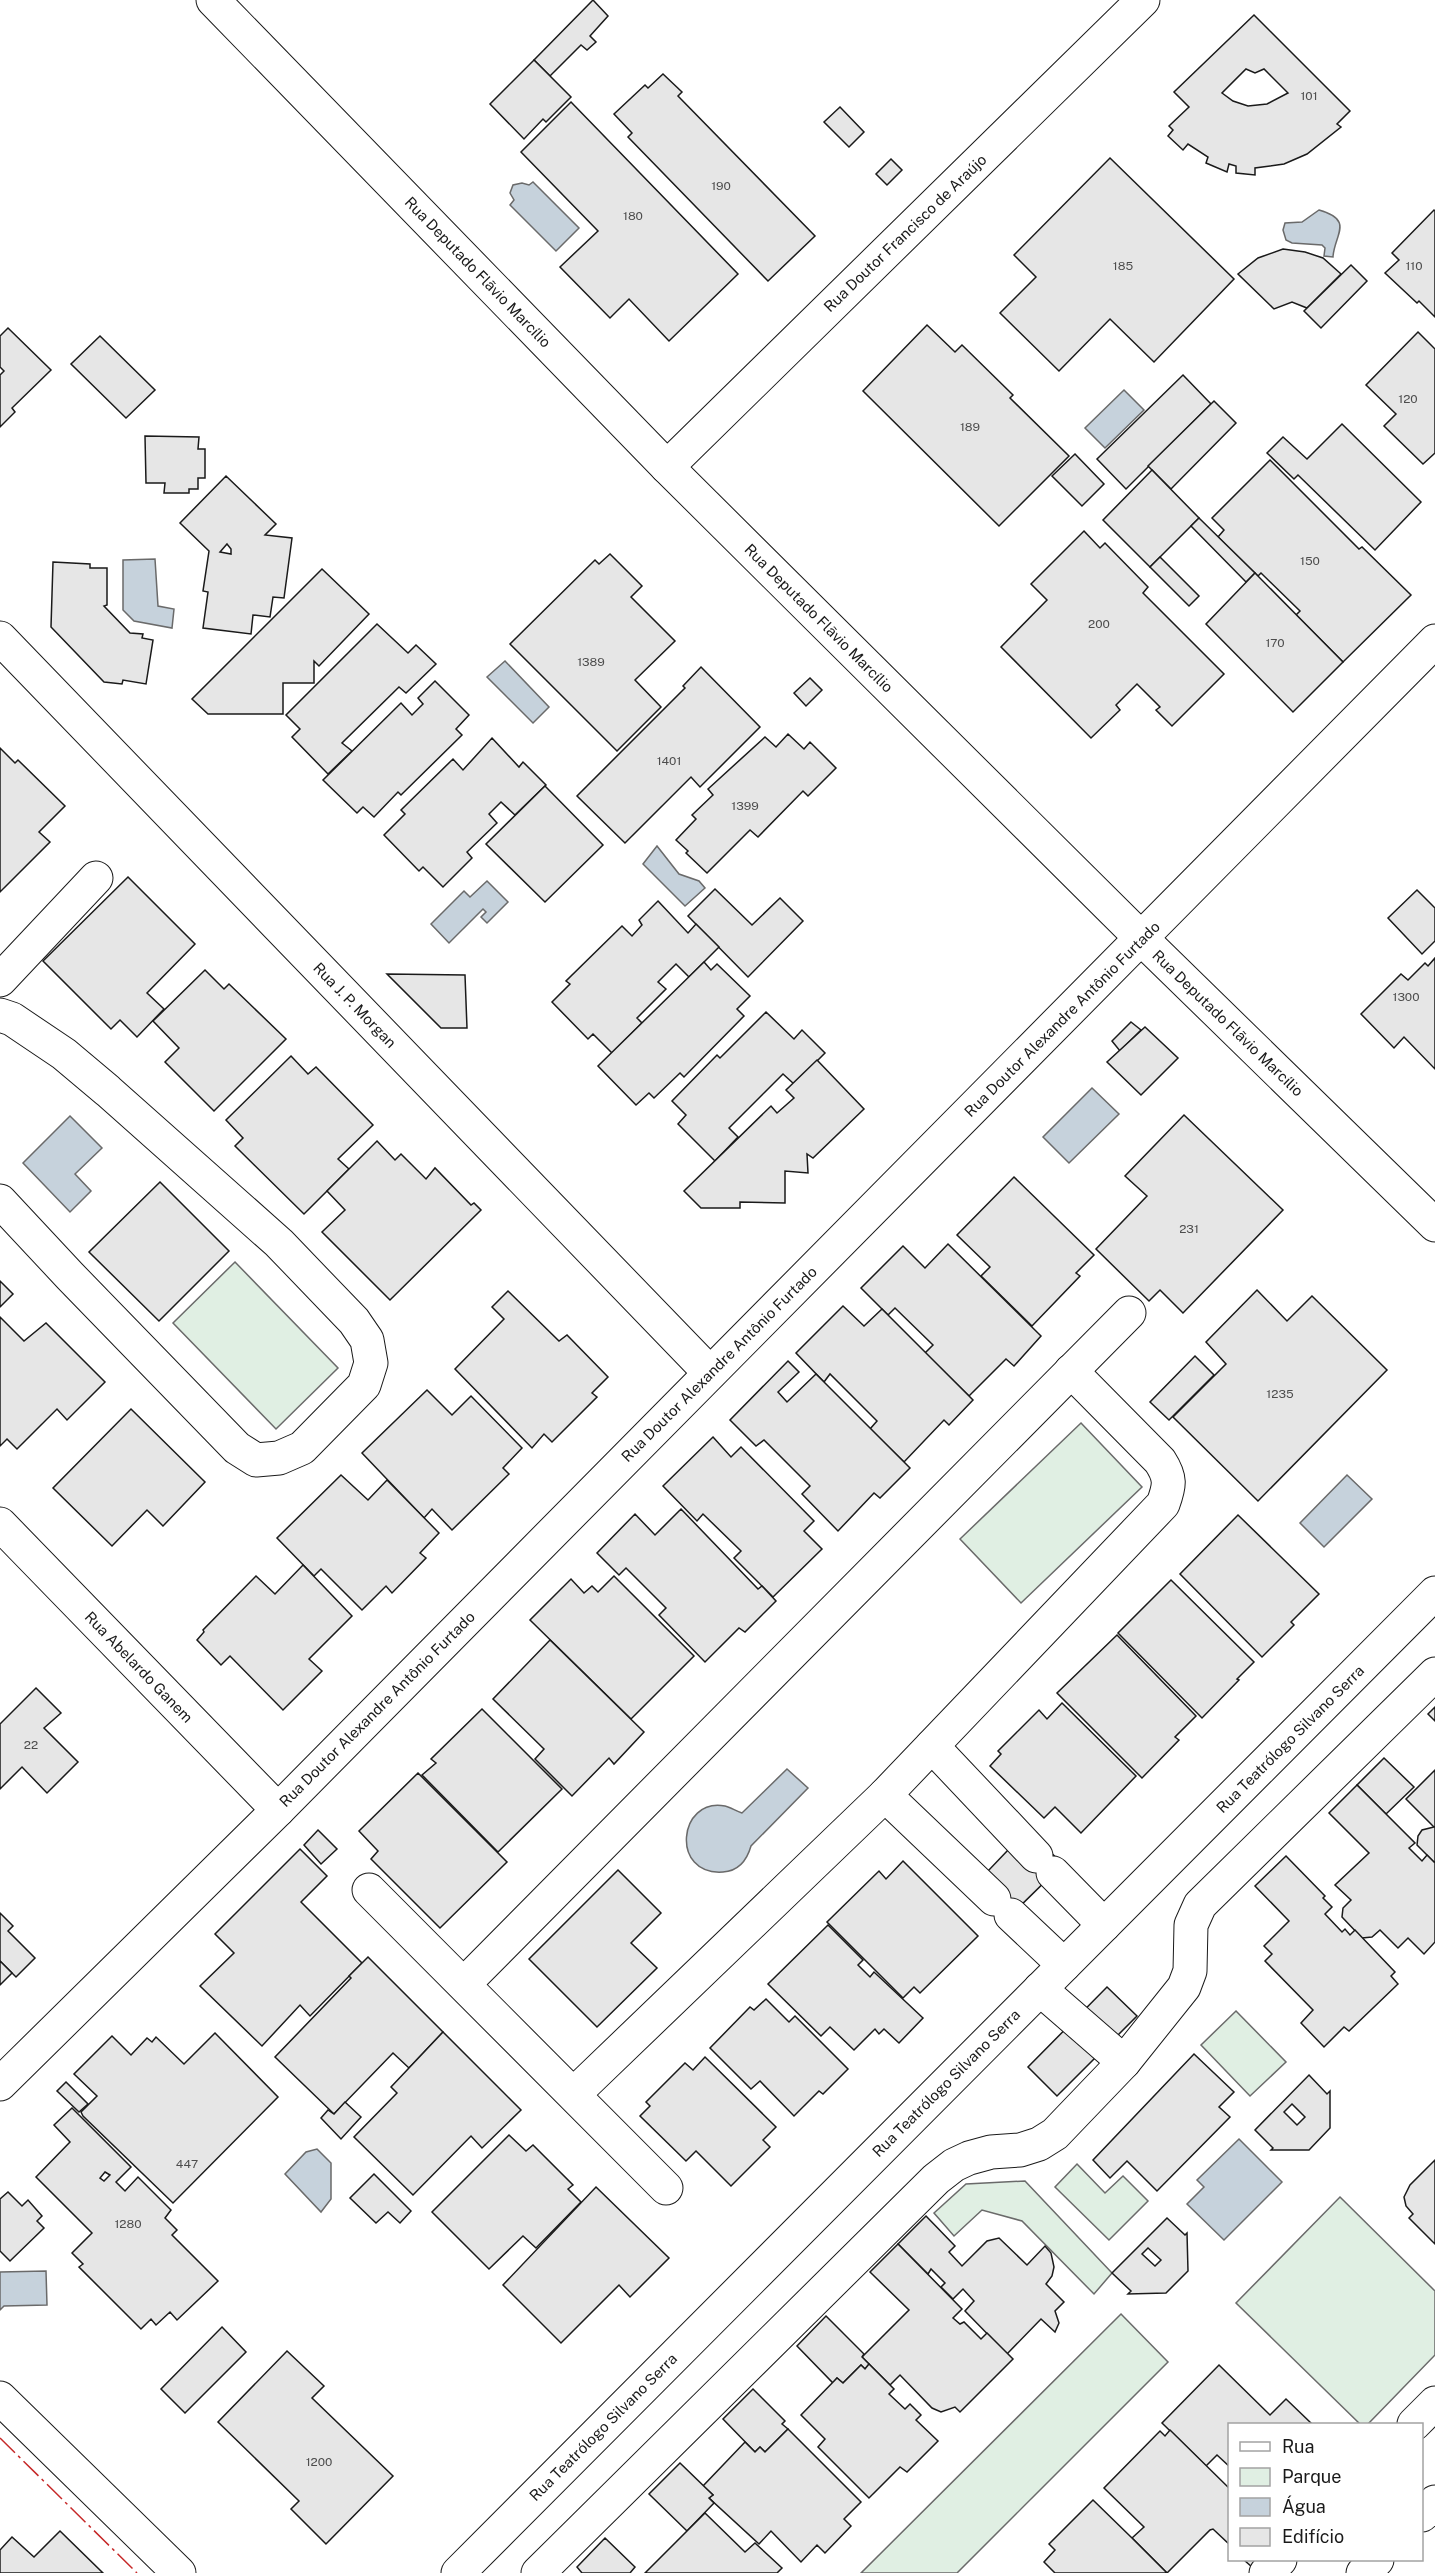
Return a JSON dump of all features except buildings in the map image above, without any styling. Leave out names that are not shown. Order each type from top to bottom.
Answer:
[{"type":"street","name":"Rua Deputado Flãvio Marcílio","points":[[213,0],[667,467],[1142,939],[1435,1225]]},
{"type":"street","name":"Rua Doutor Francisco de Araújo","points":[[667,467],[1143,0]]},
{"type":"street","name":"Rua J. P. Morgan","points":[[0,638],[710,1373]]},
{"type":"street","name":"Rua Doutor Alexandre Antônio Furtado","points":[[0,2084],[278,1810],[1435,641]]},
{"type":"street","points":[[0,980],[96,878]]},
{"type":"street","points":[[0,1015],[12,1019],[64,1054],[279,1243],[354,1321],[368,1340],[371,1363],[364,1385],[302,1448],[279,1458],[256,1460],[237,1448],[0,1201]]},
{"type":"street","points":[[464,1984],[1129,1313]]},
{"type":"street","points":[[574,2094],[885,1795],[1163,1504],[1168,1489],[1168,1473],[1160,1461],[1071,1371]]},
{"type":"street","name":"Rua Abelardo Ganem","points":[[0,1524],[278,1810]]},
{"type":"street","name":"Rua Teatrólogo Silvano Serra","points":[[458,2573],[1435,1593]]},
{"type":"street","points":[[538,2573],[936,2178],[969,2158],[991,2152],[1020,2150],[1039,2144],[1055,2134],[1124,2062],[1184,1987],[1190,1971],[1191,1925],[1200,1905],[1435,1674]]},
{"type":"street","points":[[932,1746],[1104,1925]]},
{"type":"street","points":[[885,1795],[1064,1965]]},
{"type":"street","points":[[369,1890],[666,2188]]},
{"type":"street","points":[[1040,1989],[1124,2062]]},
{"type":"street","points":[[0,2398],[179,2573]]},
{"type":"street","points":[[1415,2423],[1435,2403]]},
{"type":"street","points":[[1423,2515],[1435,2502]]},
{"type":"street","points":[[1266,2573],[1278,2561]]},
{"type":"street","points":[[1363,2573],[1375,2561]]},
{"type":"green space","points":[[235,1262],[338,1368],[276,1429],[173,1323]]},
{"type":"green space","points":[[1081,1423],[1142,1487],[1021,1603],[960,1539]]},
{"type":"green space","points":[[1236,2011],[1286,2062],[1250,2096],[1201,2045]]},
{"type":"green space","points":[[1077,2164],[1105,2193],[1123,2176],[1148,2201],[1109,2240],[1055,2187]]},
{"type":"green space","points":[[1025,2181],[1112,2273],[1094,2294],[1022,2221],[982,2210],[954,2236],[934,2213],[966,2184]]},
{"type":"green space","points":[[1340,2197],[1435,2291],[1435,2355],[1369,2423],[1359,2423],[1236,2303]]},
{"type":"green space","points":[[1121,2314],[1168,2362],[957,2573],[861,2573]]},
{"type":"water","points":[[533,182],[579,228],[556,251],[510,205],[514,200],[510,193],[513,185],[522,183],[529,185]]},
{"type":"water","points":[[1319,210],[1337,218],[1340,223],[1333,257],[1324,256],[1325,248],[1322,245],[1292,243],[1286,240],[1283,230],[1285,223],[1302,222]]},
{"type":"water","points":[[1124,390],[1144,410],[1105,448],[1085,428]]},
{"type":"water","points":[[155,559],[158,606],[174,609],[172,628],[134,621],[123,610],[123,560]]},
{"type":"water","points":[[505,661],[549,707],[533,723],[487,677]]},
{"type":"water","points":[[657,846],[679,874],[699,881],[705,888],[685,906],[643,864]]},
{"type":"water","points":[[487,881],[508,902],[487,923],[481,917],[486,912],[483,909],[449,943],[431,924],[464,891],[470,897]]},
{"type":"water","points":[[1092,1088],[1119,1114],[1069,1163],[1043,1137]]},
{"type":"water","points":[[70,1116],[102,1148],[75,1174],[91,1191],[70,1212],[23,1163]]},
{"type":"water","points":[[1347,1475],[1372,1499],[1324,1547],[1300,1523]]},
{"type":"water","points":[[787,1769],[808,1788],[751,1846],[742,1864],[723,1872],[706,1870],[694,1862],[688,1851],[686,1837],[697,1813],[709,1806],[725,1806],[742,1813]]},
{"type":"water","points":[[1239,2139],[1282,2182],[1224,2240],[1187,2204],[1204,2187],[1197,2180]]},
{"type":"water","points":[[317,2149],[331,2163],[331,2199],[321,2212],[285,2174],[306,2152]]},
{"type":"water","points":[[46,2271],[47,2305],[4,2306],[0,2310],[0,2272]]},
{"type":"power","points":[[0,2438],[137,2573]]}]
